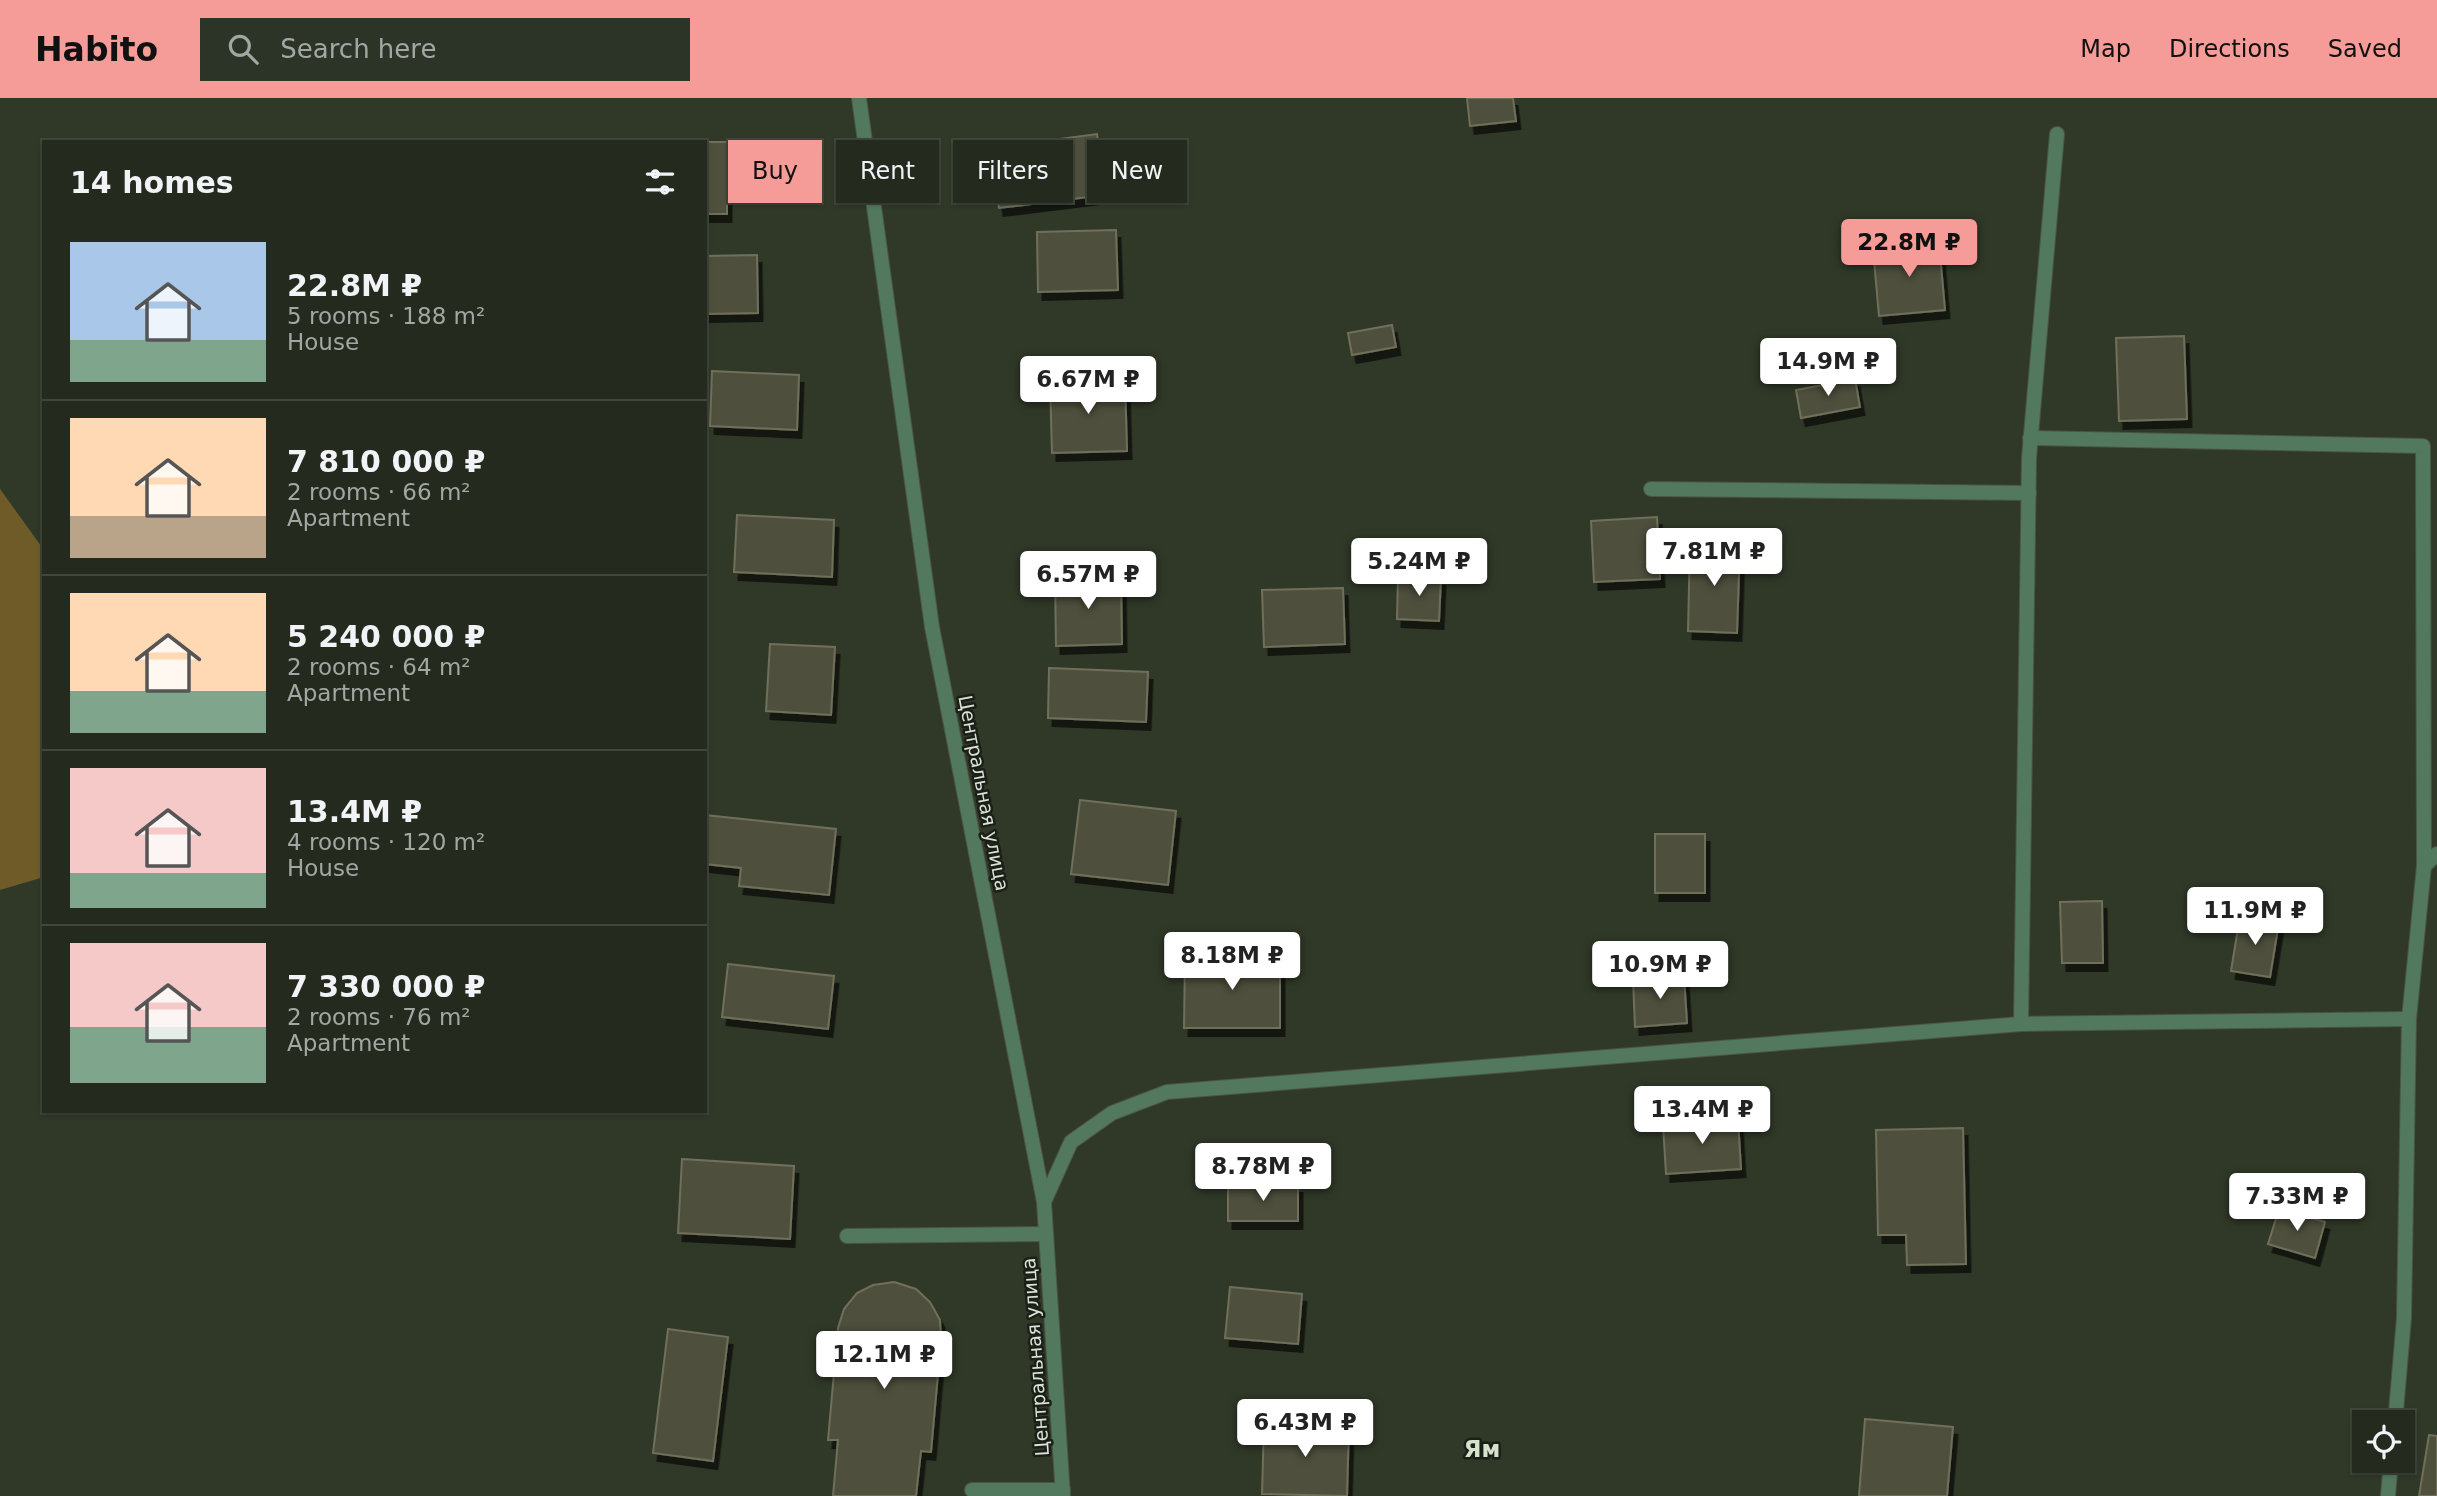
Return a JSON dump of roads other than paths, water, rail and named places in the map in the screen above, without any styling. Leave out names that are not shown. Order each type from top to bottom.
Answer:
[{"type":"street","name":"Центральная улица","points":[[859,98],[932,627],[1044,1202],[1063,1493]]},
{"type":"street","points":[[2021,1024],[2030,438],[2057,134]]},
{"type":"street","points":[[2030,438],[2423,446],[2424,866],[2409,1018],[2404,1318],[2396,1410]]},
{"type":"street","points":[[1651,489],[2029,493]]},
{"type":"street","points":[[2424,866],[2437,853]]},
{"type":"street","points":[[1044,1202],[1071,1142],[1112,1114],[1167,1092],[2021,1024],[2409,1018]]},
{"type":"street","points":[[848,1236],[1046,1234]]},
{"type":"street","points":[[2388,1496],[2390,1473]]},
{"type":"street","points":[[972,1490],[1063,1493]]},
{"type":"district","name":"Ям","points":[[1482,1449]]}]
